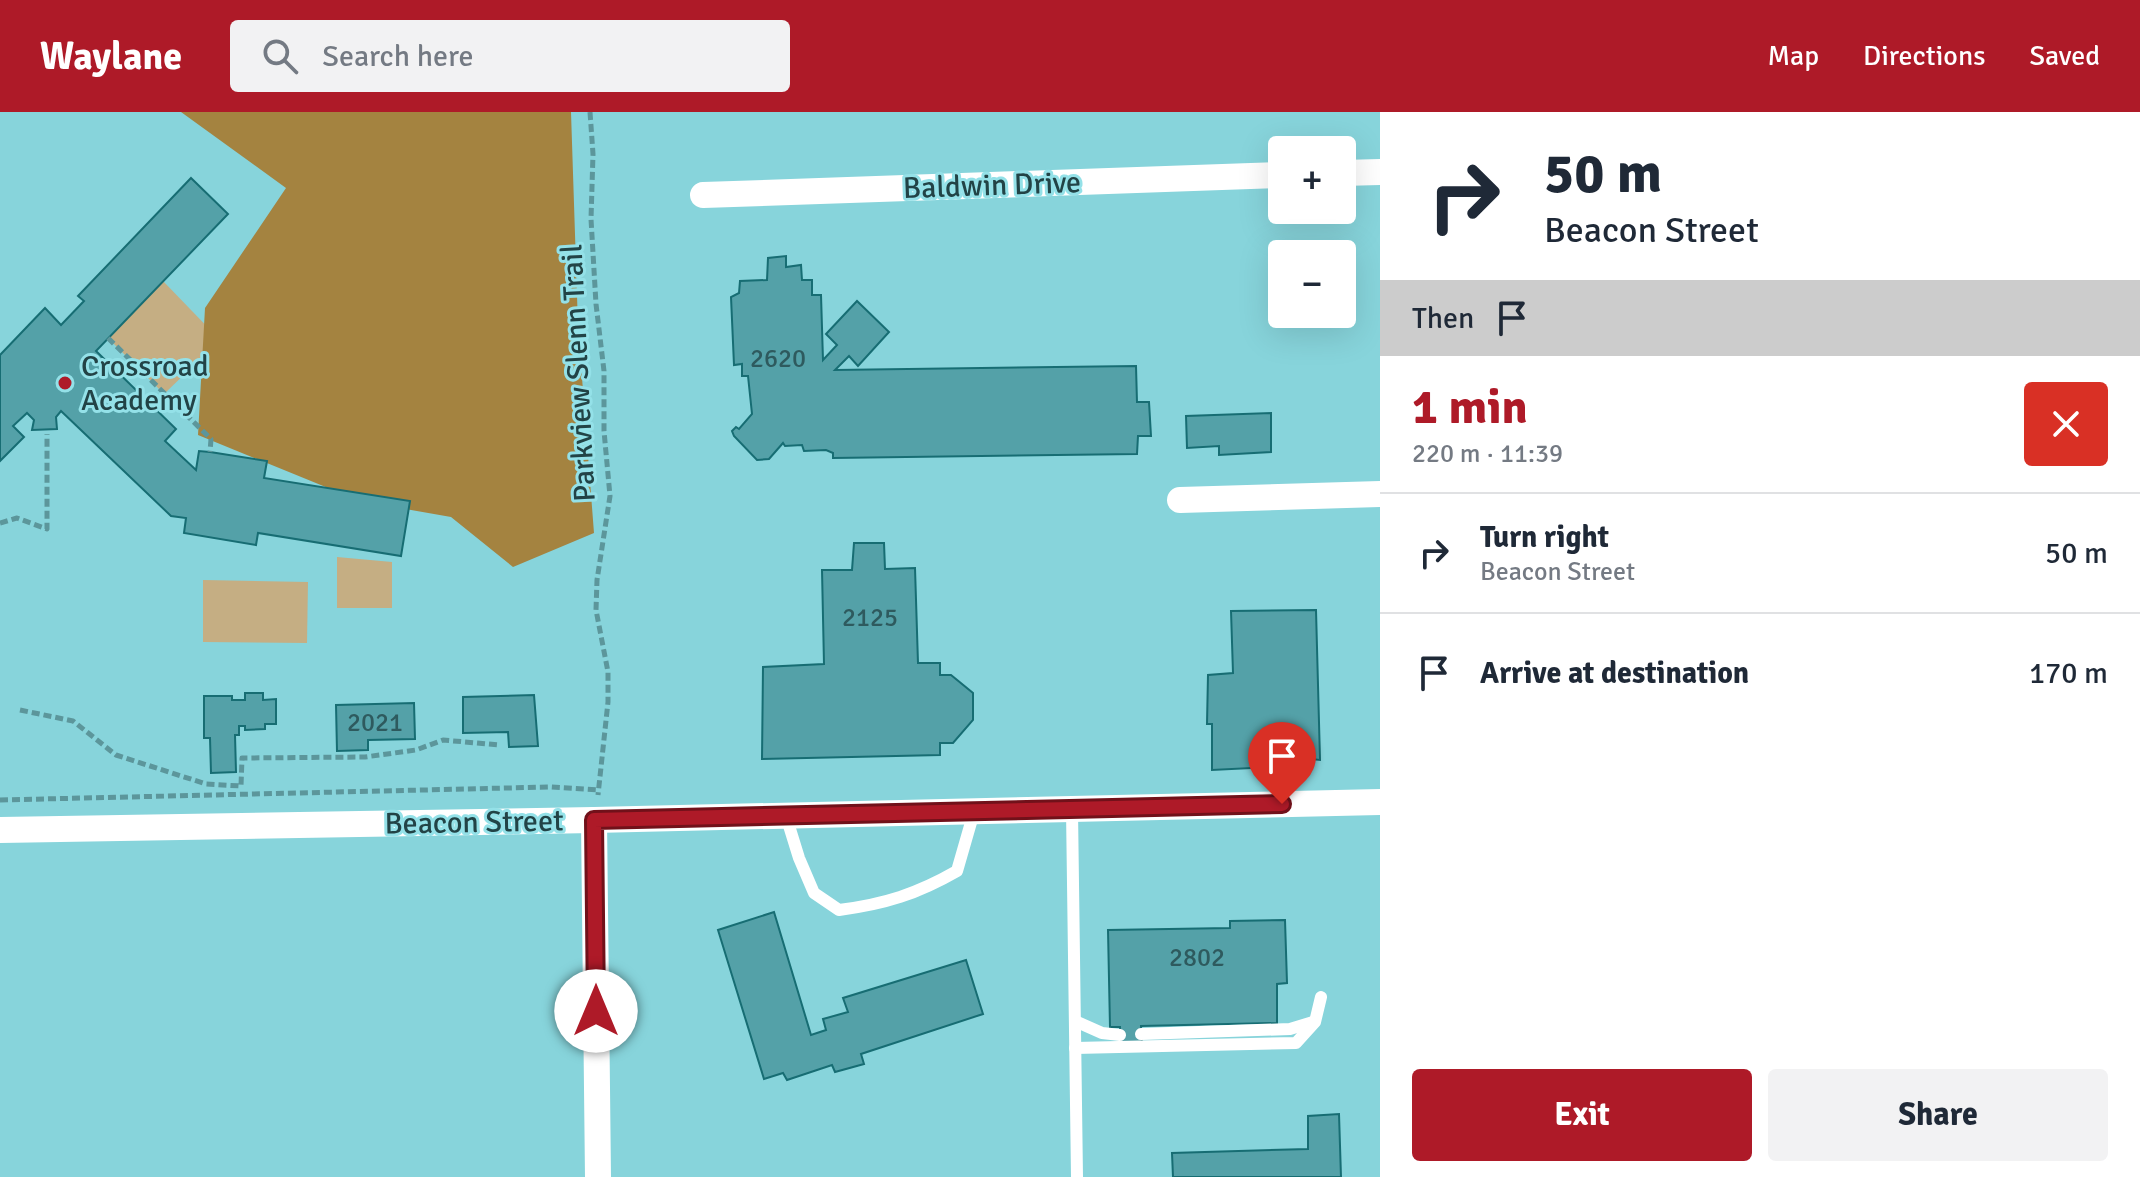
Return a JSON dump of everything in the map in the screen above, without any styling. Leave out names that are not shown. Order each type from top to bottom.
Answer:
[{"type":"street","points":[[1356,173],[1380,172]]},
{"type":"street","name":"Baldwin Drive","points":[[703,195],[1268,175]]},
{"type":"street","points":[[1180,500],[1380,494]]},
{"type":"street","name":"Beacon Street","points":[[0,830],[1380,802]]},
{"type":"street","points":[[594,820],[598,1177]]},
{"type":"lane","points":[[1072,810],[1077,1177]]},
{"type":"lane","points":[[786,816],[814,893],[839,910],[872,906],[911,895],[957,871],[974,812]]},
{"type":"lane","points":[[1075,1048],[1296,1043],[1315,1022],[1321,997]]},
{"type":"lane","points":[[1075,1021],[1102,1033],[1120,1035]]},
{"type":"lane","points":[[1141,1034],[1290,1029],[1315,1022]]},
{"type":"path","name":"Parkview Slenn Trail","points":[[590,112],[593,154],[591,219],[604,371],[604,431],[610,496],[597,580],[596,610],[608,672],[608,702],[594,820]]},
{"type":"path","points":[[108,338],[211,439],[210,452]]},
{"type":"path","points":[[0,523],[17,518],[47,529],[47,434]]},
{"type":"path","points":[[20,710],[73,721],[116,755],[206,784],[241,786],[242,758],[365,757],[416,750],[443,740],[499,745]]},
{"type":"path","points":[[0,800],[550,787],[598,790]]},
{"type":"shaded area","points":[[181,112],[571,112],[578,326],[594,533],[513,567],[451,517],[360,501],[198,435],[205,308],[286,188]]},
{"type":"shaded area","points":[[163,281],[220,340],[164,394],[108,338]]},
{"type":"shaded area","points":[[337,557],[392,562],[392,608],[337,608]]},
{"type":"shaded area","points":[[203,580],[308,582],[307,643],[203,642]]},
{"type":"building","name":"Crossroad Academy","points":[[191,178],[228,214],[96,351],[176,429],[165,441],[196,470],[199,451],[210,452],[267,461],[264,478],[410,501],[401,556],[258,533],[256,545],[184,533],[186,518],[171,516],[61,411],[56,417],[57,429],[32,430],[34,420],[27,413],[13,426],[24,437],[0,461],[0,355],[45,308],[61,325],[84,301],[78,296]]},
{"type":"building","points":[[786,256],[786,267],[801,265],[802,280],[812,280],[812,295],[821,295],[823,360],[837,345],[826,334],[857,301],[889,332],[858,366],[849,356],[835,370],[1136,366],[1137,402],[1149,402],[1151,436],[1138,436],[1137,454],[833,458],[833,453],[826,450],[804,451],[802,445],[785,446],[783,443],[769,459],[757,460],[732,431],[736,427],[739,429],[752,414],[748,376],[742,376],[742,364],[734,365],[731,297],[739,293],[740,281],[767,280],[768,258]]},
{"type":"building","points":[[1271,413],[1271,452],[1219,455],[1219,446],[1187,448],[1186,416]]},
{"type":"building","points":[[854,543],[884,543],[885,569],[915,568],[918,663],[940,663],[940,675],[951,675],[973,693],[973,720],[953,743],[940,743],[940,755],[762,759],[763,667],[824,664],[822,570],[852,570]]},
{"type":"building","points":[[1316,610],[1320,760],[1311,759],[1311,765],[1212,770],[1212,724],[1207,724],[1208,675],[1233,673],[1231,611]]},
{"type":"building","points":[[245,693],[263,693],[263,700],[276,699],[276,724],[265,724],[265,729],[245,730],[245,726],[239,726],[239,735],[235,735],[236,772],[211,773],[210,738],[204,738],[204,696],[232,696],[232,700],[245,700]]},
{"type":"building","points":[[534,695],[538,746],[509,747],[508,732],[463,733],[463,697]]},
{"type":"building","points":[[414,703],[415,739],[368,740],[368,750],[337,751],[336,705]]},
{"type":"building","points":[[774,912],[811,1035],[826,1030],[823,1019],[848,1012],[843,998],[966,960],[983,1014],[861,1054],[864,1064],[835,1072],[832,1065],[787,1080],[783,1073],[764,1079],[718,930]]},
{"type":"building","points":[[1285,920],[1287,983],[1277,984],[1277,1023],[1141,1026],[1142,1045],[1120,1045],[1120,1027],[1110,1027],[1108,930],[1230,928],[1230,921]]},
{"type":"building","points":[[1339,1114],[1341,1177],[1173,1177],[1172,1153],[1308,1149],[1308,1116]]},
{"type":"place","name":"Crossroad Academy","points":[[65,383]]},
{"type":"route","points":[[596,1011],[594,820],[1282,804]]}]
